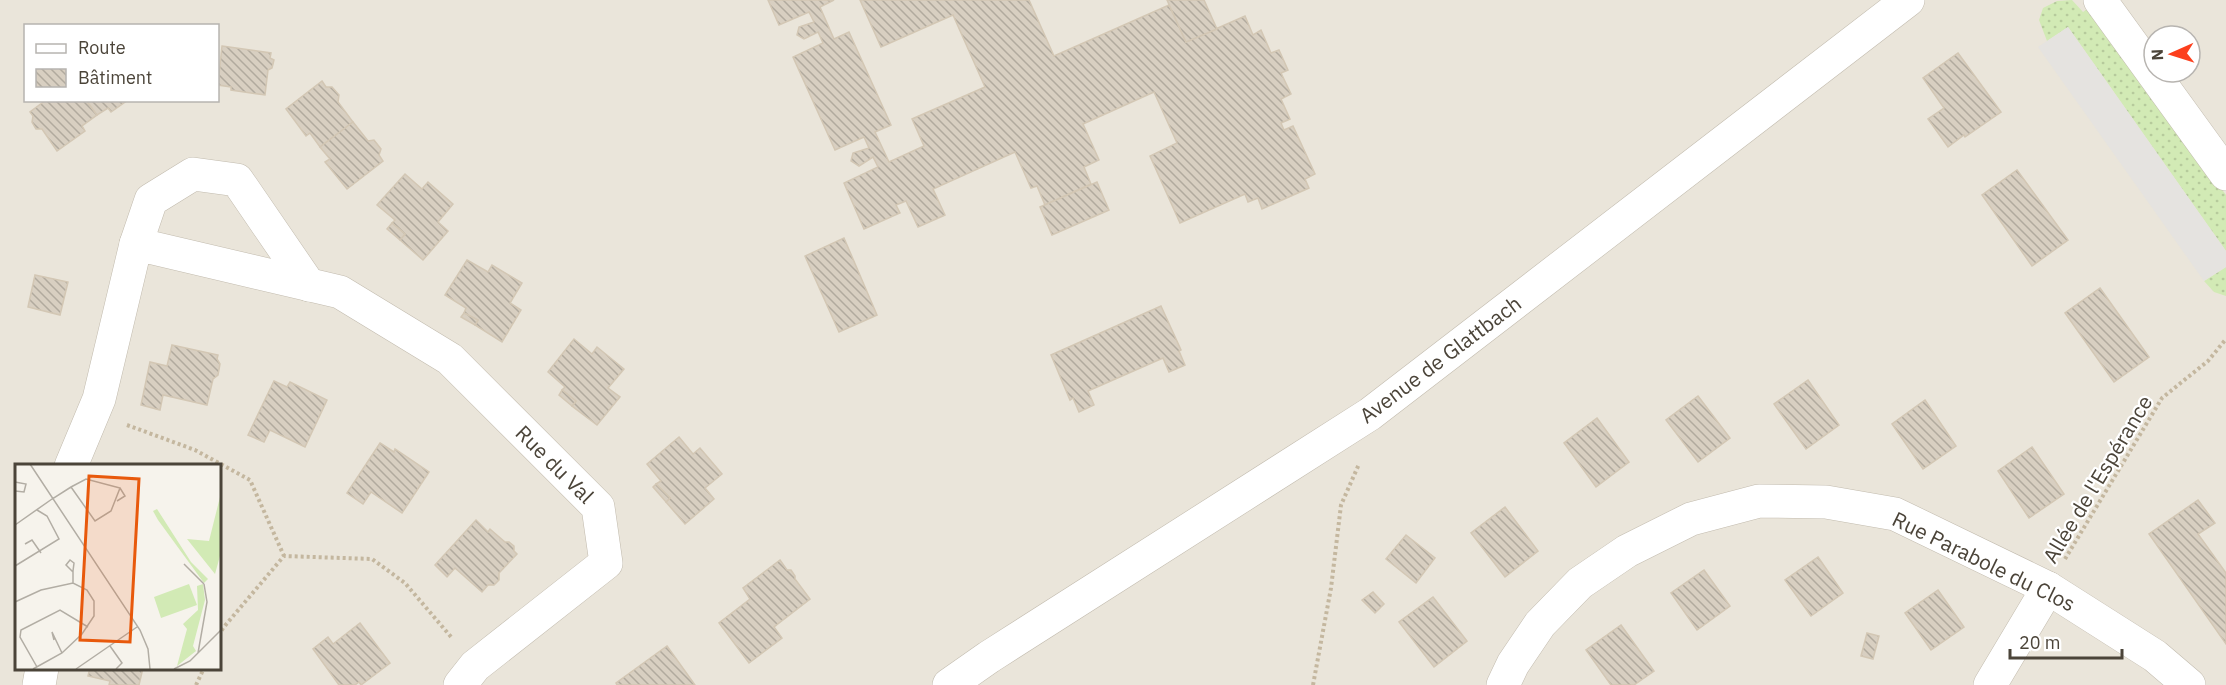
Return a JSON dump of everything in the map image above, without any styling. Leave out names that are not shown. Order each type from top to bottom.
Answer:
[{"type":"street","name":"Avenue de Glattbach","points":[[949,685],[1370,414],[1908,0]]},
{"type":"street","points":[[2100,0],[2226,174]]},
{"type":"street","points":[[72,464],[99,399],[136,244],[151,200],[193,174],[237,180],[309,285]]},
{"type":"street","name":"Rue du Val","points":[[136,244],[340,292],[450,359],[598,507],[606,563],[468,675]]},
{"type":"street","name":"Rue Parabole du Clos","points":[[1503,685],[1540,624],[1580,583],[1627,551],[1691,519],[1759,501],[1826,501],[1894,514],[2048,588],[2155,656],[2189,685]]},
{"type":"street","points":[[1990,685],[2048,588]]},
{"type":"street","points":[[39,685],[42,670]]},
{"type":"path","name":"Allée de l'Espérance","points":[[2048,588],[2162,398],[2208,361],[2226,339]]},
{"type":"path","points":[[93,413],[195,450],[250,480],[284,556]]},
{"type":"path","points":[[1313,685],[1331,588],[1341,505],[1361,459]]},
{"type":"path","points":[[284,556],[372,559],[405,583],[468,675]]},
{"type":"path","points":[[220,634],[284,556]]},
{"type":"path","points":[[196,685],[204,670]]},
{"type":"shaded area","points":[[0,0],[2226,0],[2226,685],[0,685]]},
{"type":"shaded area","points":[[2068,27],[2226,251],[2226,267],[2204,281],[2038,47]]},
{"type":"green space","points":[[2072,0],[2083,12],[2090,7],[2142,79],[2142,84],[2146,84],[2226,195],[2226,251],[2068,27],[2047,41],[2039,20],[2043,8],[2057,1]]},
{"type":"green space","points":[[2226,267],[2226,296],[2214,292],[2204,281]]},
{"type":"building","points":[[768,0],[834,0],[820,7],[834,39],[849,32],[891,125],[875,132],[889,162],[924,146],[912,119],[985,87],[953,15],[881,47],[860,0],[1029,0],[1054,56],[1169,5],[1186,42],[1245,16],[1253,35],[1261,30],[1271,53],[1279,50],[1288,70],[1281,73],[1291,94],[1281,99],[1290,119],[1281,123],[1284,130],[1293,126],[1315,174],[1305,179],[1309,188],[1262,209],[1258,198],[1248,202],[1245,194],[1180,223],[1150,156],[1177,143],[1154,92],[1083,124],[1099,160],[1084,167],[1091,184],[1045,205],[1037,186],[1031,188],[1015,152],[933,189],[945,215],[918,227],[906,201],[896,205],[900,213],[864,229],[844,183],[878,167],[873,157],[859,166],[851,161],[853,153],[869,148],[864,137],[835,150],[793,57],[823,43],[818,32],[804,39],[797,35],[799,27],[814,22],[809,12],[779,25]]},
{"type":"building","points":[[1167,0],[1204,0],[1217,29],[1186,42]]},
{"type":"building","points":[[222,46],[271,53],[270,58],[274,60],[272,68],[268,70],[265,95],[231,90],[231,87],[219,85]]},
{"type":"building","points":[[1958,53],[2001,112],[1948,147],[1928,119],[1944,108],[1923,78]]},
{"type":"building","points":[[322,81],[326,87],[332,87],[339,95],[338,102],[353,122],[320,147],[310,133],[306,136],[286,109]]},
{"type":"building","points":[[43,102],[87,102],[97,115],[82,126],[85,131],[57,151],[42,129],[36,129],[30,112]]},
{"type":"building","points":[[87,102],[125,102],[111,112],[108,108],[97,115]]},
{"type":"building","points":[[353,122],[368,141],[374,140],[381,149],[379,155],[383,161],[347,189],[325,162],[330,159],[320,147]]},
{"type":"building","points":[[2017,170],[2068,240],[2032,266],[1982,195]]},
{"type":"building","points":[[405,174],[422,189],[428,182],[453,204],[438,222],[448,231],[423,260],[400,240],[405,234],[392,223],[395,220],[377,205]]},
{"type":"building","points":[[1097,182],[1109,210],[1052,235],[1040,207]]},
{"type":"building","points":[[392,223],[405,234],[400,240],[387,229]]},
{"type":"building","points":[[844,238],[877,315],[839,332],[805,256]]},
{"type":"building","points":[[467,260],[488,272],[492,265],[522,283],[510,303],[521,310],[502,342],[475,325],[478,320],[464,313],[466,308],[445,295]]},
{"type":"building","points":[[35,275],[68,282],[60,315],[28,307]]},
{"type":"building","points":[[2100,288],[2149,357],[2114,382],[2065,313]]},
{"type":"building","points":[[1161,306],[1181,350],[1179,351],[1185,365],[1169,372],[1163,358],[1088,391],[1094,405],[1079,412],[1073,398],[1070,400],[1051,355]]},
{"type":"building","points":[[464,313],[478,320],[475,325],[461,317]]},
{"type":"building","points":[[574,339],[592,354],[597,347],[624,369],[608,388],[620,397],[597,425],[572,406],[576,401],[562,390],[565,387],[548,372]]},
{"type":"building","points":[[172,345],[218,355],[217,359],[220,364],[218,375],[213,379],[207,405],[163,395],[160,410],[141,405],[150,362],[167,366]]},
{"type":"building","points":[[1808,380],[1839,425],[1806,449],[1774,404]]},
{"type":"building","points":[[274,381],[287,387],[290,382],[327,400],[305,447],[270,430],[264,442],[248,435]]},
{"type":"building","points":[[562,390],[576,401],[572,406],[559,395]]},
{"type":"building","points":[[1698,396],[1730,438],[1698,462],[1666,420]]},
{"type":"building","points":[[1925,400],[1956,446],[1923,469],[1892,424]]},
{"type":"building","points":[[1597,418],[1629,462],[1596,487],[1564,443]]},
{"type":"building","points":[[679,437],[693,454],[700,448],[722,474],[705,488],[714,499],[685,524],[666,502],[670,498],[656,484],[661,481],[647,464]]},
{"type":"building","points":[[380,443],[394,452],[395,449],[429,472],[402,513],[371,492],[363,504],[347,493]]},
{"type":"building","points":[[2032,447],[2064,494],[2029,518],[1998,471]]},
{"type":"building","points":[[656,484],[670,498],[666,502],[653,487]]},
{"type":"building","points":[[2198,500],[2215,523],[2198,534],[2226,573],[2226,644],[2149,534]]},
{"type":"building","points":[[1505,507],[1538,551],[1505,577],[1471,533]]},
{"type":"building","points":[[476,520],[488,532],[490,529],[505,542],[514,546],[517,554],[499,573],[499,580],[494,585],[488,585],[482,592],[455,568],[447,577],[435,565]]},
{"type":"building","points":[[1406,535],[1435,558],[1416,583],[1386,559]]},
{"type":"building","points":[[1818,557],[1843,593],[1811,616],[1785,580]]},
{"type":"building","points":[[780,560],[787,570],[791,570],[810,599],[774,627],[782,638],[749,663],[719,623],[750,599],[743,588]]},
{"type":"building","points":[[1704,570],[1730,606],[1697,630],[1671,593]]},
{"type":"building","points":[[1938,590],[1964,627],[1931,650],[1905,613]]},
{"type":"building","points":[[1373,592],[1384,604],[1375,613],[1362,600]]},
{"type":"building","points":[[1433,597],[1467,641],[1434,667],[1399,622]]},
{"type":"building","points":[[360,623],[390,663],[361,685],[359,682],[355,685],[339,685],[313,649],[328,637],[333,644]]},
{"type":"building","points":[[1621,625],[1654,671],[1634,685],[1611,685],[1586,650]]},
{"type":"building","points":[[1867,633],[1879,636],[1873,659],[1861,656]]},
{"type":"building","points":[[667,646],[695,685],[617,685],[616,683]]},
{"type":"building","points":[[90,670],[143,670],[139,685],[109,685],[110,681],[88,676]]}]
